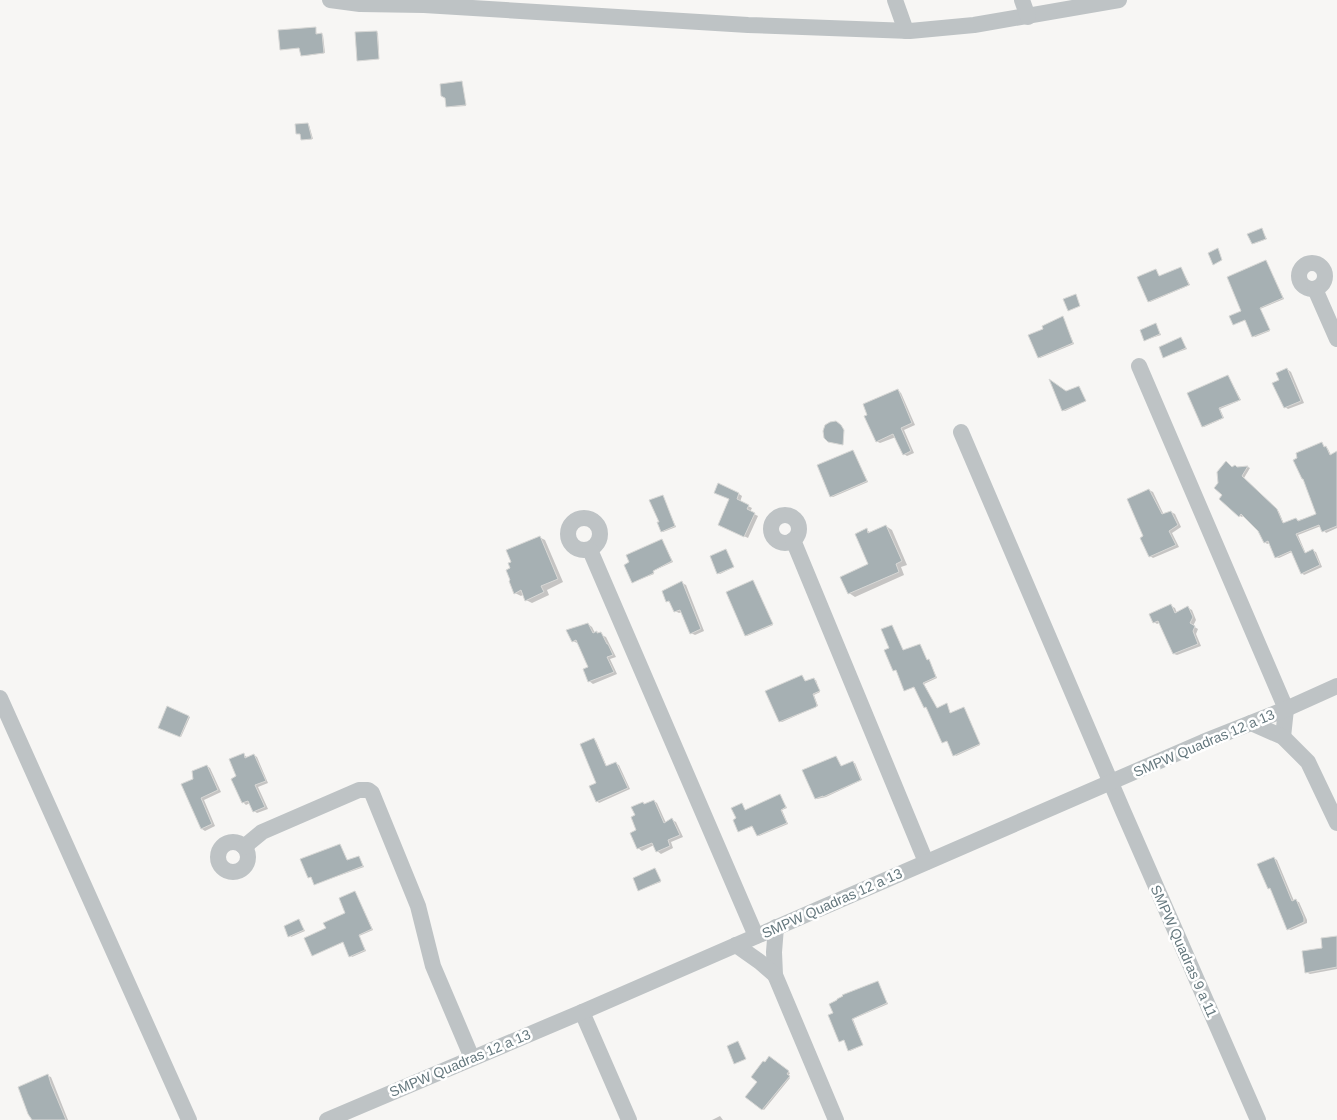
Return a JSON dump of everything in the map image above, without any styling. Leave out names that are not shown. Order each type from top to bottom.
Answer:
[{"type":"street","points":[[330,0],[360,4],[377,2],[710,22],[906,31],[1028,17],[1119,0]]},
{"type":"street","points":[[895,0],[906,31]]},
{"type":"street","points":[[1022,0],[1028,17]]},
{"type":"street","points":[[1316,289],[1337,339]]},
{"type":"street","points":[[1139,366],[1286,709],[1283,737]]},
{"type":"street","name":"SMPW Quadras 9 a 11","points":[[961,432],[1258,1120]]},
{"type":"street","points":[[793,540],[926,862]]},
{"type":"street","points":[[590,550],[756,936]]},
{"type":"street","name":"SMPW Quadras 12 a 13","points":[[327,1120],[1337,686]]},
{"type":"street","points":[[0,698],[189,1120]]},
{"type":"street","points":[[1251,723],[1283,737],[1312,768],[1337,823]]},
{"type":"street","points":[[244,847],[262,832],[358,790],[368,790],[372,793],[418,906],[433,966],[472,1058]]},
{"type":"street","points":[[776,927],[775,975],[836,1120]]},
{"type":"street","points":[[736,945],[775,975]]},
{"type":"street","points":[[582,1012],[629,1120]]},
{"type":"building","points":[[316,27],[316,34],[322,33],[324,53],[301,56],[299,48],[280,50],[278,30]]},
{"type":"building","points":[[377,31],[379,59],[357,61],[355,32]]},
{"type":"building","points":[[462,81],[466,105],[446,107],[445,98],[441,96],[440,84]]},
{"type":"building","points":[[308,123],[312,139],[301,140],[300,134],[296,134],[295,124]]},
{"type":"building","points":[[1262,228],[1266,239],[1252,244],[1247,234]]},
{"type":"building","points":[[1218,248],[1222,260],[1213,265],[1208,253]]},
{"type":"building","points":[[1266,260],[1283,298],[1260,308],[1270,330],[1252,337],[1245,320],[1233,325],[1229,316],[1241,311],[1227,277]]},
{"type":"building","points":[[1181,267],[1189,285],[1148,302],[1137,277],[1156,269],[1159,276]]},
{"type":"building","points":[[1076,294],[1080,306],[1068,311],[1063,299]]},
{"type":"building","points":[[1063,316],[1073,343],[1038,358],[1028,335],[1043,329],[1042,326]]},
{"type":"building","points":[[1156,323],[1160,334],[1144,341],[1140,330]]},
{"type":"building","points":[[1181,337],[1186,348],[1163,358],[1159,347]]},
{"type":"building","points":[[1287,368],[1301,401],[1284,408],[1272,383],[1279,380],[1276,373]]},
{"type":"building","points":[[1228,375],[1240,400],[1219,408],[1223,418],[1202,427],[1187,393]]},
{"type":"building","points":[[1049,379],[1066,391],[1079,386],[1086,401],[1062,411]]},
{"type":"building","points":[[898,389],[912,423],[901,428],[911,451],[903,455],[893,434],[876,442],[864,416],[867,415],[863,404]]},
{"type":"building","points":[[836,421],[844,430],[843,445],[828,442],[824,438],[823,431],[825,425]]},
{"type":"building","points":[[1322,442],[1330,455],[1337,451],[1337,526],[1322,532],[1319,525],[1296,534],[1305,553],[1313,549],[1320,565],[1301,574],[1291,551],[1275,558],[1268,541],[1264,543],[1258,531],[1241,514],[1239,517],[1219,499],[1222,495],[1214,488],[1218,483],[1217,472],[1226,461],[1232,467],[1235,465],[1237,467],[1248,466],[1242,476],[1277,509],[1283,523],[1296,518],[1298,521],[1316,514],[1303,479],[1293,460],[1297,458],[1296,453]]},
{"type":"building","points":[[853,450],[867,481],[830,497],[817,465]]},
{"type":"building","points":[[718,483],[739,493],[737,499],[749,505],[747,509],[755,513],[744,537],[718,525],[729,499],[714,493]]},
{"type":"building","points":[[1149,489],[1162,514],[1171,511],[1178,525],[1169,531],[1176,545],[1149,557],[1140,538],[1143,536],[1127,499]]},
{"type":"building","points":[[663,495],[675,526],[661,532],[657,522],[659,522],[649,500]]},
{"type":"building","points":[[886,525],[902,561],[896,564],[899,572],[848,594],[840,577],[868,564],[855,534],[867,528],[868,533]]},
{"type":"building","points":[[540,536],[558,579],[541,586],[544,592],[525,601],[521,590],[514,594],[509,581],[506,570],[510,568],[508,563],[511,562],[506,550]]},
{"type":"building","points":[[662,539],[672,561],[653,571],[654,573],[632,583],[624,565],[629,562],[626,555]]},
{"type":"building","points":[[726,549],[734,567],[717,574],[710,556]]},
{"type":"building","points":[[753,580],[773,624],[745,636],[726,592]]},
{"type":"building","points":[[682,581],[701,629],[690,634],[680,610],[674,612],[669,601],[666,602],[662,591]]},
{"type":"building","points":[[1171,604],[1175,613],[1188,606],[1193,617],[1190,623],[1195,626],[1193,631],[1198,644],[1173,654],[1158,621],[1153,623],[1149,614]]},
{"type":"building","points":[[588,623],[593,633],[601,632],[608,644],[613,655],[607,657],[614,672],[588,682],[583,669],[588,667],[576,640],[572,642],[566,630]]},
{"type":"building","points":[[892,625],[903,650],[920,644],[927,660],[929,659],[936,677],[923,683],[937,708],[947,703],[950,713],[964,707],[980,744],[953,756],[947,741],[942,743],[926,707],[924,708],[914,687],[904,691],[896,670],[893,671],[884,650],[889,648],[881,629]]},
{"type":"building","points":[[802,675],[805,681],[814,678],[820,691],[813,694],[817,705],[779,722],[765,691]]},
{"type":"building","points":[[167,706],[189,716],[180,737],[158,728]]},
{"type":"building","points":[[594,738],[606,766],[616,762],[628,788],[596,802],[589,786],[596,783],[580,744]]},
{"type":"building","points":[[244,753],[245,758],[254,754],[266,781],[255,785],[265,807],[253,812],[248,801],[242,803],[231,779],[236,776],[229,759]]},
{"type":"building","points":[[836,756],[841,766],[853,761],[861,780],[815,799],[802,770]]},
{"type":"building","points":[[207,765],[218,790],[201,798],[212,824],[201,829],[181,784],[193,779],[192,771]]},
{"type":"building","points":[[780,794],[786,807],[781,810],[787,823],[757,836],[752,826],[738,832],[733,820],[736,818],[731,808],[742,803],[745,810]]},
{"type":"building","points":[[654,800],[664,823],[672,818],[680,835],[668,840],[670,846],[656,852],[652,843],[637,849],[630,833],[636,830],[631,817],[635,815],[631,807]]},
{"type":"building","points":[[340,844],[347,860],[359,856],[363,866],[314,885],[311,877],[308,878],[300,859]]},
{"type":"building","points":[[1274,857],[1292,901],[1296,899],[1304,918],[1304,922],[1287,930],[1270,888],[1268,889],[1257,864]]},
{"type":"building","points":[[655,868],[661,881],[638,891],[633,878]]},
{"type":"building","points":[[355,891],[372,929],[359,935],[365,950],[349,957],[343,942],[312,956],[304,938],[326,928],[323,923],[345,913],[339,898]]},
{"type":"building","points":[[299,919],[304,930],[288,937],[284,926]]},
{"type":"building","points":[[1337,936],[1337,967],[1305,973],[1302,951],[1322,948],[1321,938]]},
{"type":"building","points":[[878,981],[887,1003],[852,1019],[863,1045],[848,1051],[844,1040],[839,1042],[828,1015],[833,1013],[829,1004],[842,995]]},
{"type":"building","points":[[738,1041],[746,1059],[734,1064],[727,1046]]},
{"type":"building","points":[[769,1056],[789,1071],[787,1074],[790,1076],[762,1110],[745,1097],[757,1082],[751,1077]]},
{"type":"building","points":[[48,1074],[66,1120],[32,1120],[28,1114],[18,1087]]}]
